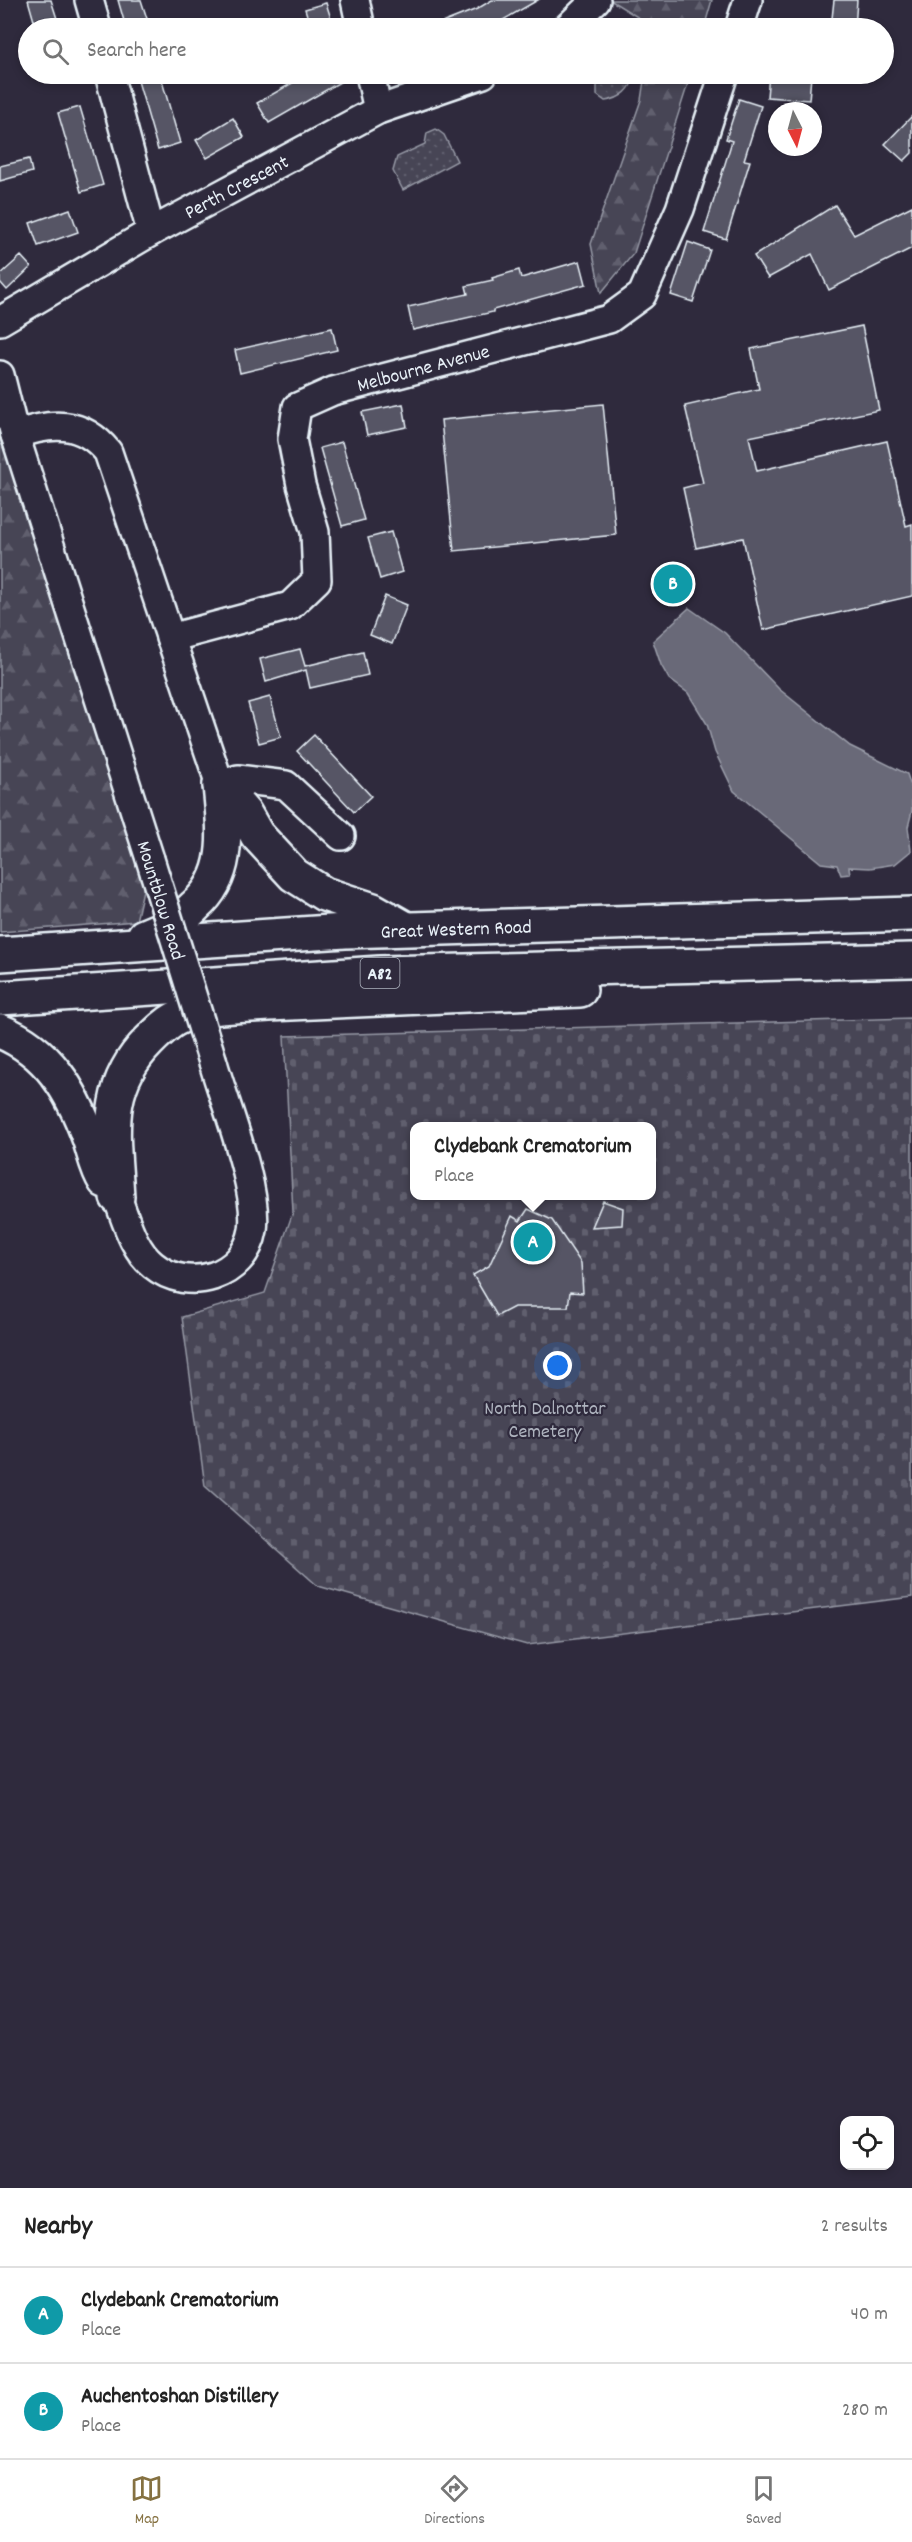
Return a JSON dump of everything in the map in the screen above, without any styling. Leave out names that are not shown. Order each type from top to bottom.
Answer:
[{"type":"main road","points":[[220,785],[245,814],[257,835],[294,875],[324,894],[373,910],[405,929]]},
{"type":"main road","name":"A82","points":[[126,944],[179,920],[203,899],[214,883],[224,852],[225,826],[220,785]]},
{"type":"main road","name":"Great Western Road","points":[[0,954],[126,944],[405,929],[912,914]]},
{"type":"main road","name":"A82","points":[[0,998],[380,973],[912,960]]},
{"type":"main road","points":[[117,1197],[112,1140],[119,1089],[126,1070],[142,1048],[160,1030],[181,1016],[218,1008],[268,1004],[666,987],[762,964]]},
{"type":"main road","points":[[0,1032],[28,1047],[58,1073],[71,1094],[103,1178],[117,1197]]},
{"type":"street","points":[[89,0],[94,18]]},
{"type":"street","points":[[355,0],[359,18]]},
{"type":"street","points":[[577,18],[596,0]]},
{"type":"street","points":[[742,18],[748,0]]},
{"type":"street","points":[[113,84],[151,232]]},
{"type":"street","points":[[372,84],[378,110]]},
{"type":"street","name":"Perth Crescent","points":[[0,321],[151,232],[378,110],[454,84]]},
{"type":"street","name":"Melbourne Avenue","points":[[170,638],[290,606],[317,579],[315,532],[301,485],[292,439],[297,407],[333,391],[609,319],[642,295],[680,209],[721,84]]},
{"type":"street","name":"Mountblow Road","points":[[0,375],[15,435],[150,859],[253,1198],[252,1233],[241,1257],[228,1269],[205,1279],[186,1279],[163,1272],[152,1265],[136,1245],[117,1197]]},
{"type":"street","points":[[15,435],[42,426],[61,425],[90,435],[108,452],[220,785],[238,779],[285,785],[341,836]]},
{"type":"green space","points":[[610,0],[712,0],[707,18],[639,18]]},
{"type":"green space","points":[[597,84],[631,84],[629,89],[616,98],[605,101],[597,95]]},
{"type":"green space","points":[[643,84],[688,84],[634,253],[601,293],[591,244],[641,100]]},
{"type":"green space","points":[[436,129],[444,135],[457,161],[403,190],[393,171],[397,157],[425,144],[427,133]]},
{"type":"green space","points":[[0,395],[150,859],[136,921],[0,932]]},
{"type":"green space","name":"North Dalnottar Cemetery","points":[[912,1018],[912,1597],[527,1645],[318,1586],[205,1486],[182,1317],[265,1293],[293,1212],[284,1036]]},
{"type":"water","points":[[689,608],[725,633],[779,689],[850,746],[907,774],[912,789],[912,811],[908,827],[911,851],[895,864],[870,868],[849,867],[850,874],[841,875],[837,865],[821,863],[734,791],[715,752],[707,724],[688,693],[669,679],[661,665],[653,641]]},
{"type":"building","points":[[28,0],[51,0],[57,18],[33,18]]},
{"type":"building","points":[[118,0],[141,0],[147,18],[123,18]]},
{"type":"building","points":[[492,0],[538,0],[506,18],[454,18]]},
{"type":"building","points":[[834,0],[857,0],[856,18],[832,18]]},
{"type":"building","points":[[326,3],[331,18],[308,18],[305,9]]},
{"type":"building","points":[[139,84],[163,84],[180,143],[158,150]]},
{"type":"building","points":[[290,84],[337,84],[269,123],[257,103]]},
{"type":"building","points":[[768,84],[810,84],[809,100],[767,97]]},
{"type":"building","points":[[739,99],[761,106],[744,160],[750,161],[726,239],[704,232],[732,141],[726,139]]},
{"type":"building","points":[[80,107],[103,185],[81,192],[58,113]]},
{"type":"building","points":[[912,116],[912,153],[904,161],[885,144]]},
{"type":"building","points":[[233,118],[244,137],[207,158],[196,140]]},
{"type":"building","points":[[29,159],[32,172],[0,181],[0,166]]},
{"type":"building","points":[[835,205],[854,235],[912,206],[912,248],[829,290],[812,254],[768,278],[754,256]]},
{"type":"building","points":[[70,209],[78,232],[38,246],[30,223]]},
{"type":"building","points":[[688,242],[710,250],[693,302],[671,295]]},
{"type":"building","points":[[21,256],[31,267],[7,290],[0,282],[0,275]]},
{"type":"building","points":[[580,261],[586,284],[493,310],[493,312],[413,330],[408,307],[468,294],[466,286],[493,280],[492,278],[519,270],[521,278]]},
{"type":"building","points":[[862,326],[879,410],[749,437],[757,471],[887,441],[906,526],[912,524],[912,596],[763,630],[743,538],[696,548],[683,488],[703,483],[685,406],[759,389],[751,349]]},
{"type":"building","points":[[332,328],[337,350],[240,373],[235,350]]},
{"type":"building","points":[[403,404],[407,427],[367,435],[362,412]]},
{"type":"building","points":[[603,404],[616,535],[454,551],[441,420]]},
{"type":"building","points":[[342,442],[364,520],[342,526],[320,448]]},
{"type":"building","points":[[391,532],[402,572],[380,579],[368,538]]},
{"type":"building","points":[[385,596],[407,605],[392,644],[370,635]]},
{"type":"building","points":[[300,649],[305,666],[363,652],[368,675],[310,688],[306,670],[266,682],[260,659]]},
{"type":"building","points":[[270,697],[281,737],[259,743],[248,703]]},
{"type":"building","points":[[314,735],[371,796],[354,812],[297,751]]},
{"type":"building","points":[[603,1201],[623,1208],[622,1225],[592,1227]]},
{"type":"building","points":[[528,1209],[552,1220],[581,1263],[583,1293],[570,1292],[568,1307],[514,1307],[497,1316],[473,1275],[489,1266],[512,1216],[520,1221]]},
{"type":"place","name":"Auchentoshan Distillery","points":[[673,584]]},
{"type":"place","name":"Clydebank Crematorium","points":[[533,1242]]}]
